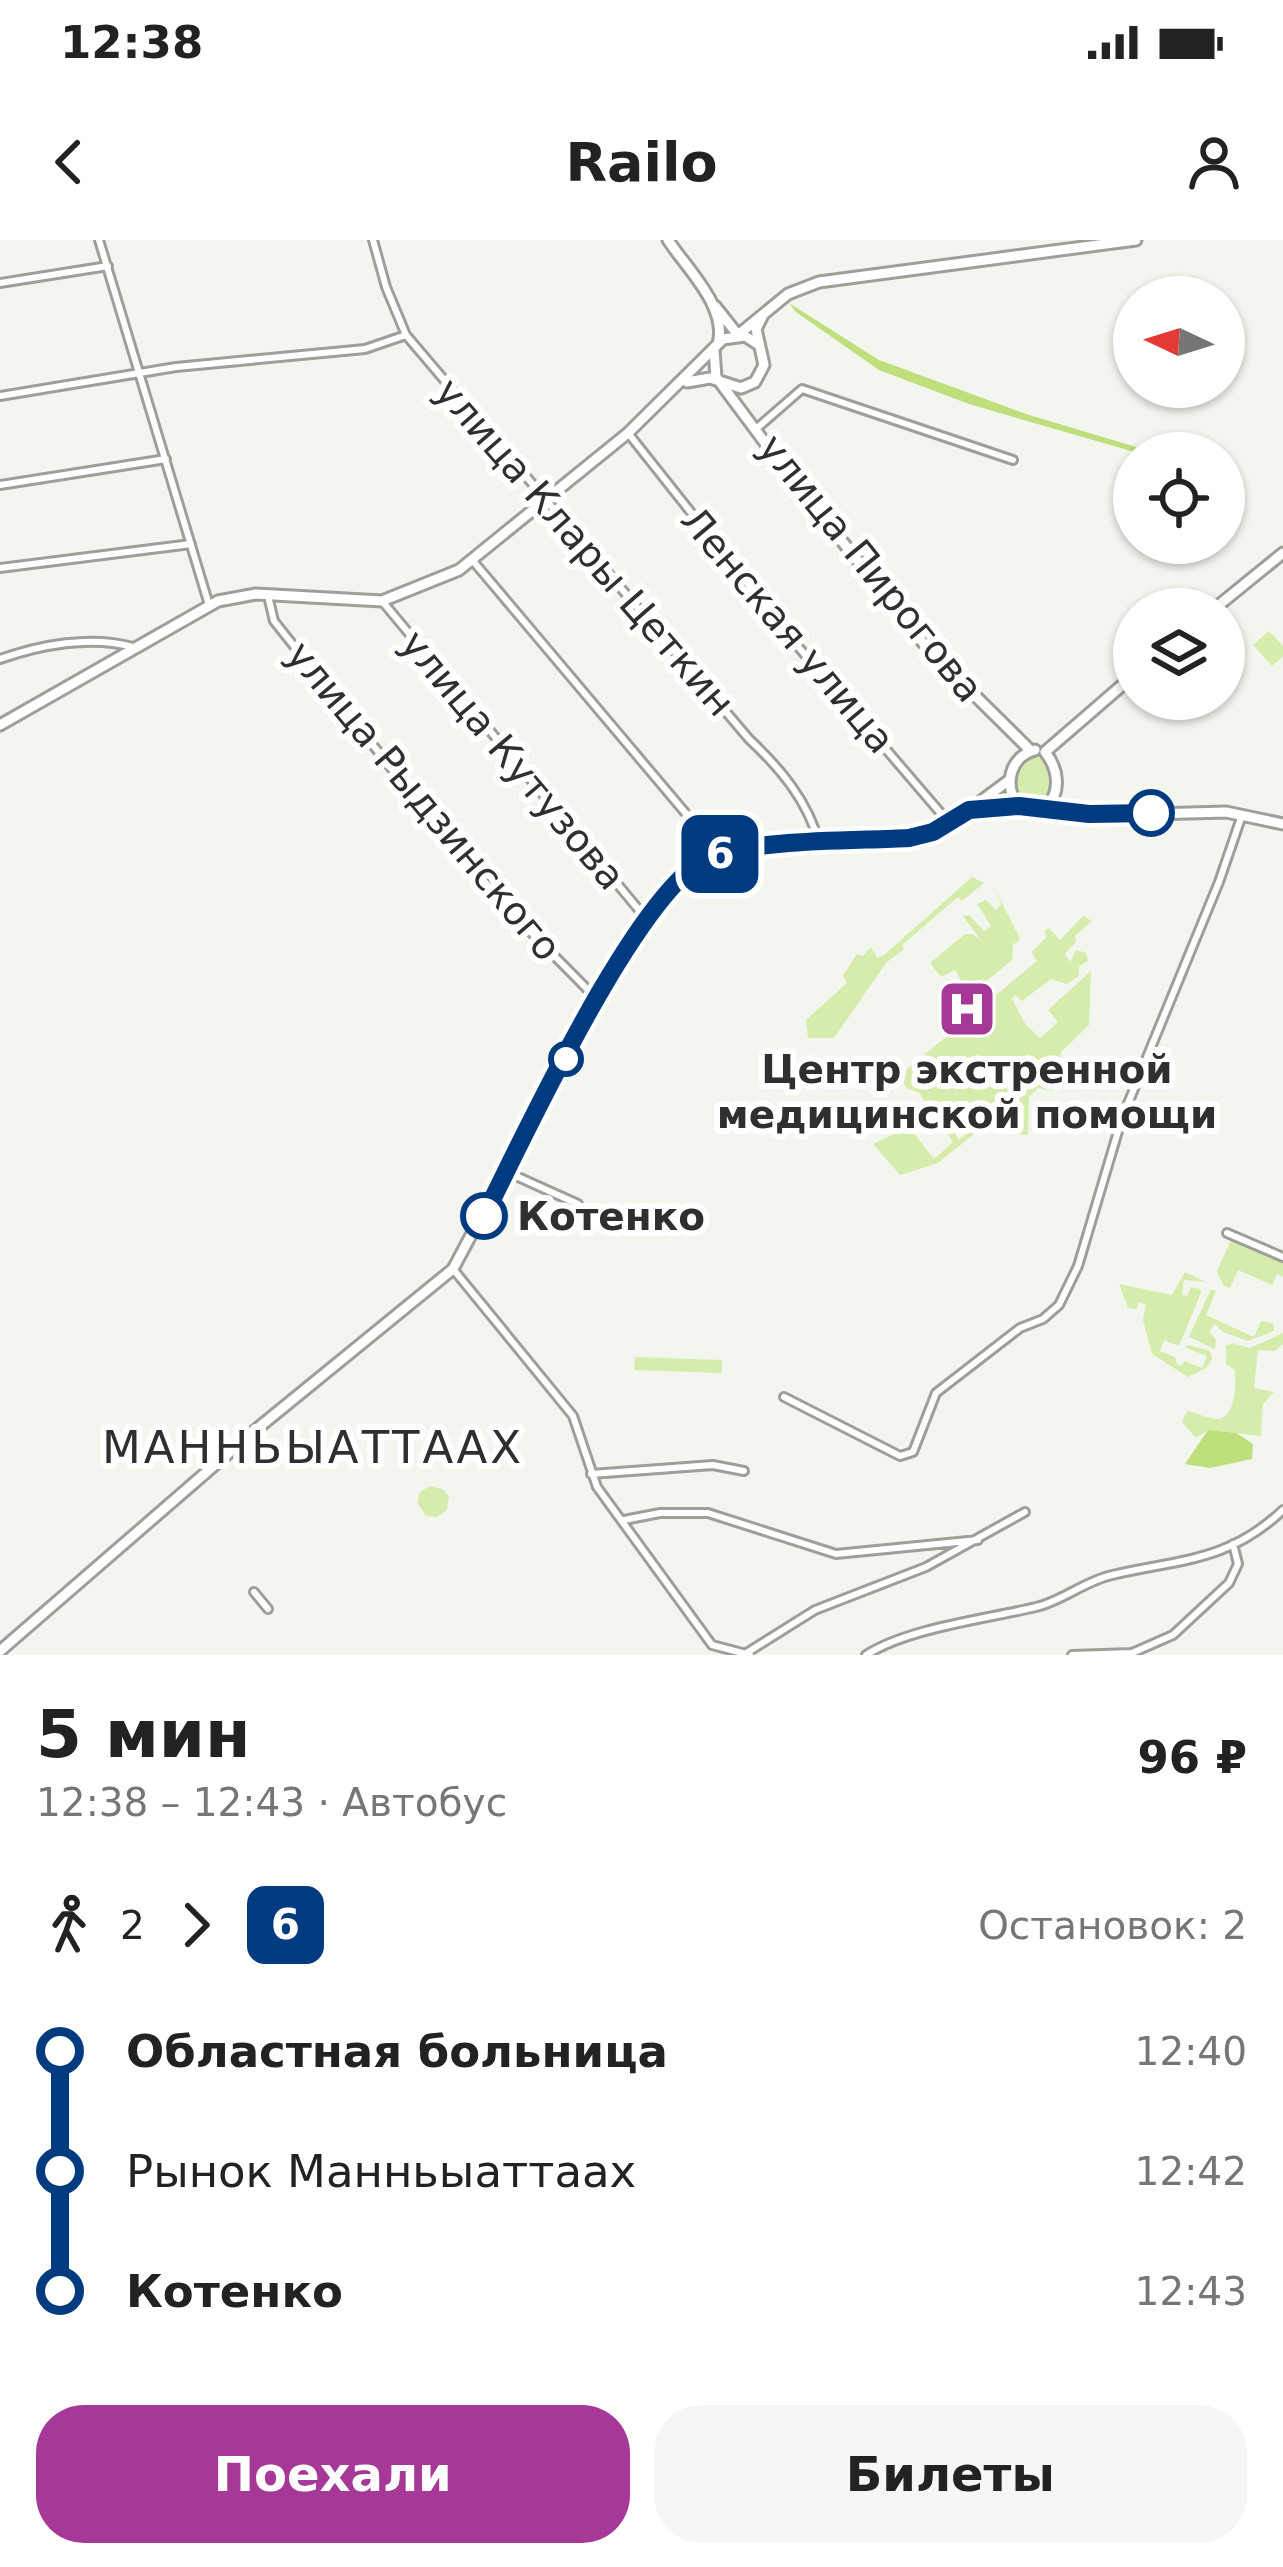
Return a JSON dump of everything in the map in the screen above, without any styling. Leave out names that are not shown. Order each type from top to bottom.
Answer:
[{"type":"street","points":[[99,240],[209,605]]},
{"type":"street","name":"улица Клары Цеткин","points":[[373,240],[406,335],[771,760],[812,820],[819,843]]},
{"type":"street","points":[[668,240],[737,335],[759,345]]},
{"type":"street","points":[[0,725],[209,605],[243,594],[382,601],[473,561],[628,433],[716,347],[788,294],[819,282],[1136,240]]},
{"type":"street","points":[[0,284],[108,266]]},
{"type":"street","points":[[706,295],[720,326],[713,369],[746,415]]},
{"type":"street","points":[[682,384],[710,378],[732,387],[750,385],[764,365],[756,329],[766,311]]},
{"type":"street","points":[[0,396],[140,373],[365,349],[406,335]]},
{"type":"street","name":"улица Пирогова","points":[[750,385],[746,415],[756,429],[929,650],[1030,750]]},
{"type":"street","points":[[756,429],[796,392],[810,391],[1013,460]]},
{"type":"street","name":"Ленская улица","points":[[628,433],[763,603],[950,824]]},
{"type":"street","points":[[0,484],[166,459]]},
{"type":"street","points":[[0,568],[190,544]]},
{"type":"street","points":[[1240,588],[1283,553]]},
{"type":"street","points":[[473,561],[720,854]]},
{"type":"street","name":"улица Рыдзинского","points":[[268,594],[274,621],[386,764],[507,908],[597,999]]},
{"type":"street","name":"улица Кутузова","points":[[382,601],[645,917]]},
{"type":"street","points":[[0,659],[32,648],[111,640],[136,648]]},
{"type":"street","points":[[1019,758],[1030,750],[1045,752],[1113,693]]},
{"type":"street","points":[[1018,742],[1019,758],[1008,782],[1009,794],[1019,806]]},
{"type":"street","points":[[1045,752],[1064,810]]},
{"type":"street","points":[[0,1651],[247,1437],[453,1269],[645,917],[685,873],[720,854],[909,838],[950,824],[1008,782]]},
{"type":"street","points":[[1046,807],[1056,794]]},
{"type":"street","points":[[969,810],[1019,806],[1113,814],[1242,813],[1283,824]]},
{"type":"street","points":[[784,1397],[900,1456],[908,1455],[937,1393],[1020,1328],[1059,1306],[1078,1267],[1122,1118],[1219,882],[1242,813]]},
{"type":"street","points":[[506,1172],[578,1204]]},
{"type":"street","points":[[1227,1233],[1283,1257]]},
{"type":"street","points":[[453,1269],[574,1416],[591,1474],[712,1645],[749,1654],[814,1610],[926,1567],[1025,1512]]},
{"type":"street","points":[[591,1474],[713,1465],[744,1471]]},
{"type":"street","points":[[866,1655],[902,1637],[1040,1607],[1110,1575],[1189,1562],[1233,1544],[1283,1510]]},
{"type":"street","points":[[624,1520],[660,1513],[708,1513],[836,1554],[978,1540]]},
{"type":"street","points":[[1072,1655],[1132,1653],[1173,1635],[1228,1583],[1238,1564],[1233,1544]]},
{"type":"street","points":[[254,1592],[268,1609]]},
{"type":"shaded area","points":[[789,303],[879,360],[1113,440],[1113,446],[969,404],[879,370]]},
{"type":"shaded area","points":[[1269,631],[1283,646],[1283,656],[1272,666],[1253,645]]},
{"type":"shaded area","points":[[1036,755],[1047,763],[1050,792],[1045,801],[1028,804],[1015,793],[1015,781],[1022,764]]},
{"type":"shaded area","points":[[972,877],[984,883],[962,901],[958,897],[902,945],[904,949],[886,963],[834,1038],[808,1038],[806,1020],[847,983],[843,975],[857,954],[863,956],[871,947],[877,958],[884,955]]},
{"type":"shaded area","points":[[994,887],[1020,939],[1013,945],[1012,960],[970,995],[955,970],[941,977],[930,963],[965,934],[982,942],[963,916],[969,915],[984,931],[991,926],[977,904],[986,900],[996,910],[1001,904]]},
{"type":"shaded area","points":[[1083,916],[1092,921],[1075,936],[1076,942],[1065,954],[1070,962],[1076,950],[1086,953],[1088,961],[1079,966],[1079,976],[1067,984],[1051,979],[1022,1001],[1015,995],[1012,999],[1026,1025],[1040,1038],[1058,1022],[1048,1010],[1091,971],[1089,1025],[1061,1052],[1060,1067],[1053,1072],[1053,1091],[1038,1088],[1029,1097],[1028,1135],[979,1130],[938,1163],[900,1175],[873,1144],[909,1127],[934,1159],[953,1142],[942,1125],[931,1119],[944,1116],[959,1140],[972,1129],[962,1116],[952,1115],[949,1102],[930,1113],[920,1093],[907,1088],[899,1076],[1037,961],[1031,952],[1046,938],[1045,930],[1049,928],[1060,940]]},
{"type":"shaded area","points":[[1232,1238],[1283,1261],[1283,1277],[1277,1274],[1272,1285],[1238,1270],[1230,1288],[1223,1285],[1217,1271]]},
{"type":"shaded area","points":[[1185,1272],[1206,1282],[1184,1280],[1182,1295],[1187,1296],[1191,1287],[1201,1293],[1179,1346],[1164,1340],[1160,1351],[1175,1357],[1177,1364],[1182,1366],[1184,1361],[1202,1368],[1207,1356],[1184,1347],[1210,1351],[1212,1359],[1206,1368],[1188,1377],[1152,1354],[1143,1320],[1146,1305],[1139,1302],[1136,1309],[1128,1308],[1119,1284],[1172,1295]]},
{"type":"shaded area","points":[[1211,1289],[1216,1291],[1206,1315],[1254,1337],[1261,1321],[1273,1323],[1274,1331],[1248,1341],[1215,1324],[1209,1331],[1216,1340],[1215,1349],[1189,1337]]},
{"type":"shaded area","points":[[1283,1333],[1283,1344],[1275,1351],[1258,1350],[1254,1388],[1274,1392],[1263,1404],[1261,1436],[1208,1430],[1196,1438],[1182,1422],[1187,1411],[1219,1419],[1232,1406],[1235,1370],[1226,1364],[1226,1346],[1250,1348]]},
{"type":"shaded area","points":[[635,1357],[722,1360],[722,1373],[634,1370]]},
{"type":"shaded area","points":[[1208,1430],[1236,1433],[1253,1444],[1252,1459],[1210,1468],[1185,1464]]},
{"type":"shaded area","points":[[430,1486],[449,1497],[447,1510],[437,1517],[426,1516],[417,1502],[420,1492]]},
{"type":"bus line","name":"6","points":[[484,1216],[645,917],[666,891],[708,857],[737,850],[926,835],[969,810],[1019,806],[1089,814],[1151,813]]},
{"type":"place","name":"Центр экстренной медицинской помощи","points":[[967,1009]]},
{"type":"place","name":"Котенко","points":[[484,1216]]},
{"type":"district","name":"МАННЬЫАТТААХ","points":[[313,1447]]}]
